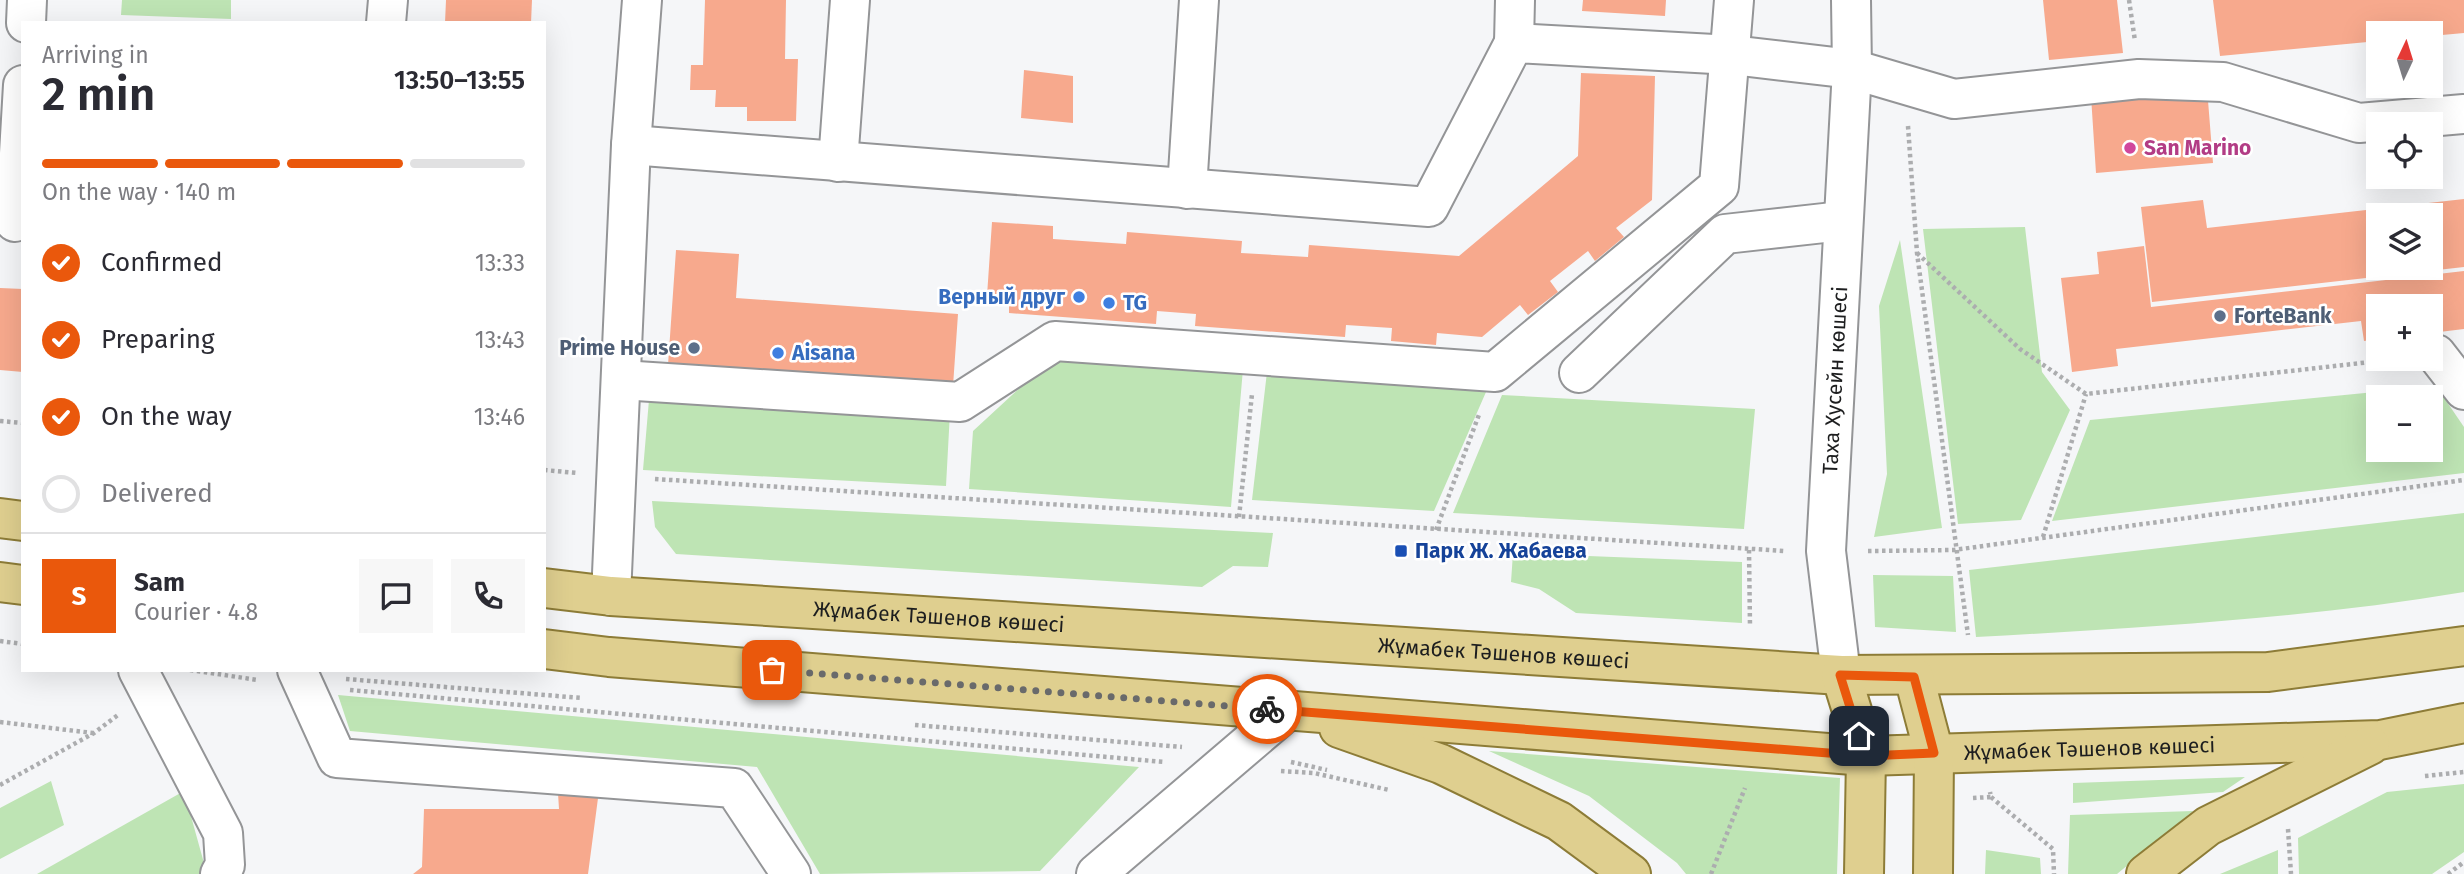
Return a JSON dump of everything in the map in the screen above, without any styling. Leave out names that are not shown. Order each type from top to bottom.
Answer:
[{"type":"main road","points":[[0,518],[21,521]]},
{"type":"main road","points":[[0,582],[21,585]]},
{"type":"main road","name":"Жұмабек Тәшенов көшесі","points":[[546,588],[611,596],[1840,675],[1914,677],[2268,672],[2464,646]]},
{"type":"main road","name":"Жұмабек Тәшенов көшесі","points":[[546,649],[609,657],[1866,756],[2380,740],[2464,723]]},
{"type":"main road","name":"Таха Хусейн көшесі","points":[[1840,675],[1866,756],[1864,874]]},
{"type":"main road","points":[[1914,677],[1934,753],[1933,874]]},
{"type":"main road","points":[[1288,710],[1441,764],[1559,821],[1632,874]]},
{"type":"main road","points":[[2146,874],[2208,825],[2380,740]]},
{"type":"street","points":[[26,21],[27,0]]},
{"type":"street","points":[[386,21],[387,0]]},
{"type":"street","points":[[611,596],[631,145],[642,0]]},
{"type":"street","points":[[838,162],[850,0]]},
{"type":"street","points":[[1187,189],[1199,0]]},
{"type":"street","points":[[631,145],[1429,207],[1514,43],[1515,0]]},
{"type":"street","points":[[621,380],[960,402],[1055,341],[1495,372],[1719,186],[1732,55],[1734,0]]},
{"type":"street","name":"Таха Хусейн көшесі","points":[[1840,675],[1825,551],[1852,69],[1851,0]]},
{"type":"street","points":[[1514,43],[1732,55],[1852,69],[1954,99],[2139,79],[2223,82],[2359,123],[2464,114]]},
{"type":"street","points":[[13,222],[21,112]]},
{"type":"street","points":[[1579,373],[1726,234],[1842,221]]},
{"type":"street","points":[[2443,364],[2464,390]]},
{"type":"street","points":[[300,677],[337,758],[734,788],[791,874]]},
{"type":"street","points":[[144,681],[223,833],[225,865],[220,874]]},
{"type":"street","points":[[1096,874],[1288,710]]},
{"type":"path","points":[[1905,83],[1917,253],[1954,550],[1974,675]]},
{"type":"path","points":[[1917,253],[2020,349],[2086,394],[2366,363]]},
{"type":"path","points":[[1239,517],[1256,355]]},
{"type":"path","points":[[1436,530],[1495,372]]},
{"type":"path","points":[[2042,537],[2086,394]]},
{"type":"path","points":[[0,421],[21,423]]},
{"type":"path","points":[[546,470],[1749,550],[1825,551],[1954,550],[2464,480]]},
{"type":"path","points":[[1749,550],[1751,670]]},
{"type":"path","points":[[0,641],[21,644]]},
{"type":"path","points":[[221,672],[589,699]]},
{"type":"path","points":[[300,677],[1230,760],[1314,774],[1385,791],[1397,788]]},
{"type":"path","points":[[0,786],[94,733],[144,681]]},
{"type":"path","points":[[0,722],[94,733]]},
{"type":"path","points":[[907,725],[1230,760],[1382,780]]},
{"type":"path","points":[[1711,874],[1747,783],[1752,747]]},
{"type":"path","points":[[1989,752],[1991,797]]},
{"type":"path","points":[[1934,799],[1991,797],[2053,849],[2054,874]]},
{"type":"path","points":[[2288,828],[2291,874]]},
{"type":"path","points":[[2448,874],[2464,862]]},
{"type":"green space","points":[[122,0],[231,0],[231,19],[121,15]]},
{"type":"green space","points":[[2025,227],[2042,372],[2070,410],[2021,520],[1958,524],[1923,229]]},
{"type":"green space","points":[[1900,240],[1942,528],[1874,537],[1887,474],[1879,306]]},
{"type":"green space","points":[[1060,351],[1243,369],[1231,507],[969,489],[973,431]]},
{"type":"green space","points":[[1267,372],[1486,392],[1434,511],[1252,500]]},
{"type":"green space","points":[[650,388],[950,412],[946,486],[643,470]]},
{"type":"green space","points":[[2366,393],[2366,462],[2443,462],[2443,396],[2464,427],[2464,473],[2052,521],[2090,420]]},
{"type":"green space","points":[[1502,395],[1755,409],[1744,529],[1453,513]]},
{"type":"green space","points":[[652,501],[1273,533],[1268,567],[1233,566],[1202,587],[676,554],[655,527]]},
{"type":"green space","points":[[2464,513],[2464,592],[2282,616],[1976,637],[1969,570]]},
{"type":"green space","points":[[1513,553],[1742,562],[1742,623],[1576,613],[1539,589],[1511,582]]},
{"type":"green space","points":[[1873,575],[1953,576],[1956,632],[1875,627]]},
{"type":"green space","points":[[338,695],[1139,767],[1040,871],[820,874],[757,767],[350,731]]},
{"type":"green space","points":[[1489,751],[1840,778],[1837,874],[1686,874],[1677,863],[1589,796]]},
{"type":"green space","points":[[2245,777],[2223,792],[2073,803],[2073,783]]},
{"type":"green space","points":[[51,781],[64,825],[0,859],[0,808]]},
{"type":"green space","points":[[2464,784],[2464,852],[2432,874],[2299,874],[2298,838],[2387,792]]},
{"type":"green space","points":[[184,791],[207,874],[37,874]]},
{"type":"green space","points":[[2193,811],[2117,874],[2068,874],[2070,815]]},
{"type":"green space","points":[[1986,850],[2040,858],[2041,874],[1985,874]]},
{"type":"green space","points":[[2278,850],[2278,874],[2220,874]]},
{"type":"building","points":[[446,0],[532,0],[531,21],[445,21]]},
{"type":"building","points":[[705,0],[786,0],[785,59],[798,59],[796,121],[747,121],[747,107],[715,107],[716,90],[690,90],[691,65],[703,65]]},
{"type":"building","points":[[1583,0],[1666,0],[1665,16],[1582,11]]},
{"type":"building","points":[[2043,0],[2117,0],[2123,53],[2049,60]]},
{"type":"building","points":[[2213,0],[2464,0],[2464,33],[2443,35],[2443,21],[2366,21],[2366,42],[2220,56]]},
{"type":"building","points":[[1024,70],[1073,76],[1073,123],[1021,118]]},
{"type":"building","points":[[1581,73],[1655,76],[1652,200],[1616,228],[1624,237],[1595,261],[1588,251],[1550,281],[1558,292],[1528,315],[1520,305],[1482,337],[1437,333],[1436,345],[1391,341],[1392,328],[1346,325],[1345,337],[1195,326],[1196,314],[1157,311],[1156,324],[1009,313],[1009,297],[987,296],[992,222],[1053,226],[1053,239],[1126,244],[1127,232],[1242,241],[1241,253],[1308,257],[1309,245],[1459,256],[1578,156]]},
{"type":"building","points":[[2207,88],[2213,163],[2096,173],[2091,96]]},
{"type":"building","points":[[2464,199],[2464,267],[2443,269],[2443,203],[2429,203]]},
{"type":"building","points":[[2203,200],[2207,228],[2366,210],[2366,278],[2152,302],[2141,207]]},
{"type":"building","points":[[2144,246],[2151,307],[2386,280],[2443,280],[2443,273],[2464,271],[2464,329],[2443,332],[2443,294],[2366,294],[2366,341],[2361,321],[2116,349],[2118,366],[2072,372],[2061,278],[2099,274],[2097,252]]},
{"type":"building","points":[[676,250],[739,254],[736,298],[958,314],[953,386],[668,365]]},
{"type":"building","points":[[0,288],[21,289],[21,372],[0,370]]},
{"type":"building","points":[[557,777],[600,783],[588,874],[413,874],[422,867],[424,809],[559,809]]},
{"type":"way so far","points":[[772,670],[1267,709]]},
{"type":"place","name":"San Marino","points":[[2130,148]]},
{"type":"place","name":"Верный друг","points":[[1079,297]]},
{"type":"place","name":"TG","points":[[1109,303]]},
{"type":"place","name":"ForteBank","points":[[2220,316]]},
{"type":"place","name":"Prime House","points":[[694,348]]},
{"type":"place","name":"Aisana","points":[[778,353]]},
{"type":"place","name":"Парк Ж. Жабаева","points":[[1401,551]]},
{"type":"route","points":[[1267,709],[1866,756],[1934,753],[1914,677],[1840,675],[1859,736]]}]
